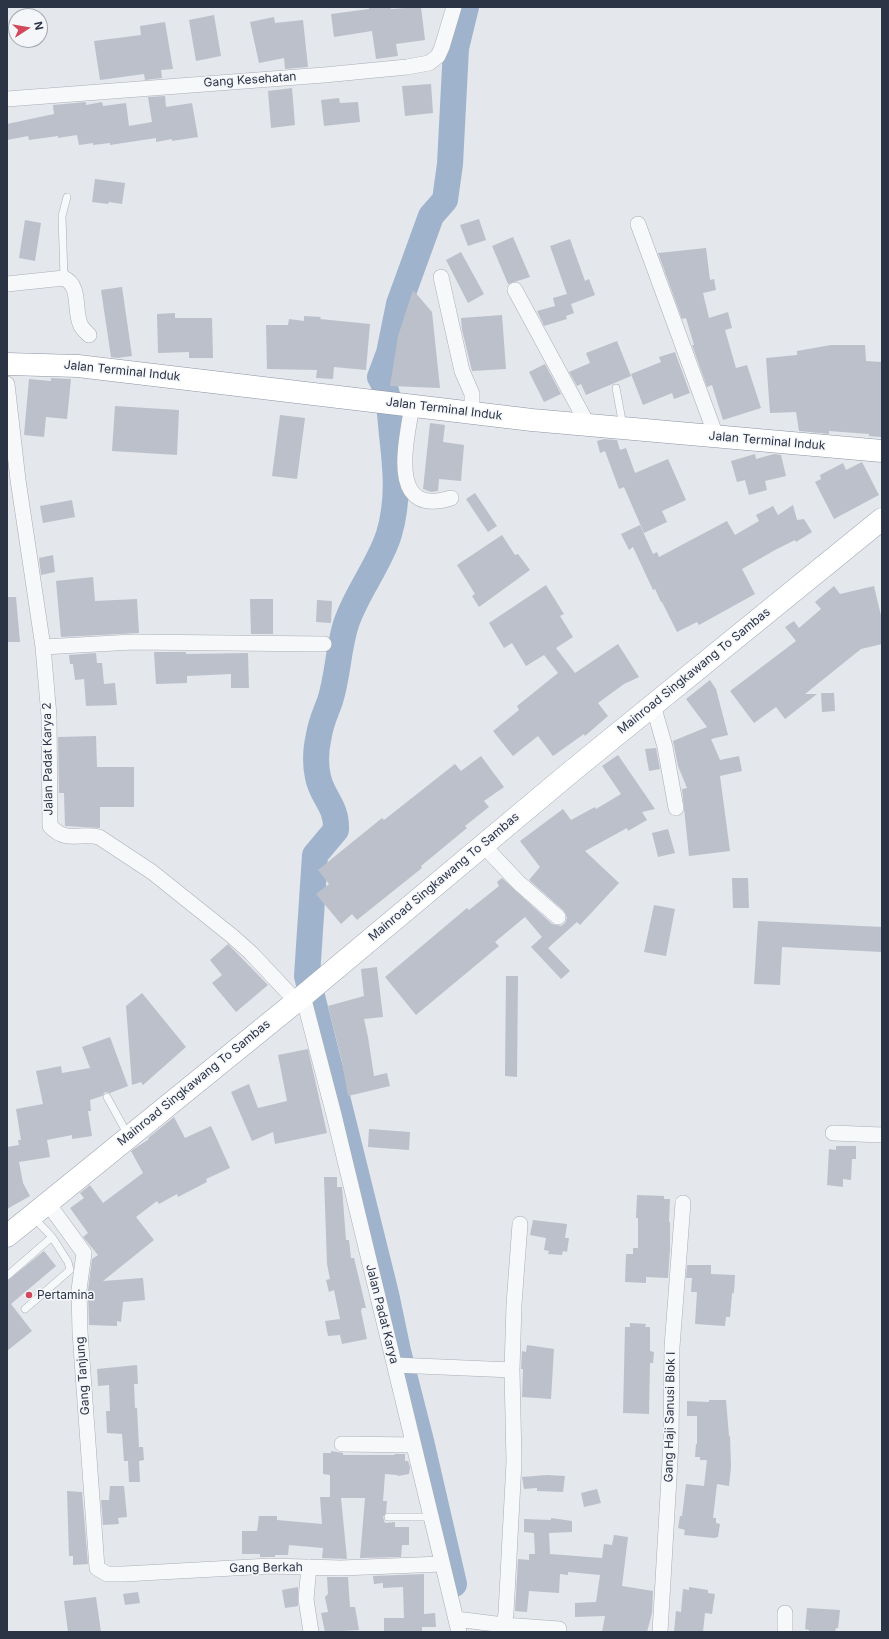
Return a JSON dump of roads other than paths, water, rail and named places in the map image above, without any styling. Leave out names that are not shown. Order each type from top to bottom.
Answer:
[{"type":"main road","name":"Jalan Terminal Induk","points":[[7,364],[78,366],[588,425],[882,453]]},
{"type":"main road","name":"Mainroad Singkawang To Sambas","points":[[7,1236],[128,1136],[305,994],[653,705],[882,519]]},
{"type":"street","name":"Gang Kesehatan","points":[[7,99],[324,75],[407,67],[429,63],[438,56],[454,7]]},
{"type":"street","points":[[638,224],[716,436]]},
{"type":"street","points":[[441,277],[462,371],[472,394],[472,412]]},
{"type":"street","points":[[7,284],[64,278],[70,281],[74,288],[79,321],[81,326],[89,335]]},
{"type":"street","points":[[515,290],[588,425]]},
{"type":"street","name":"Jalan Padat Karya 2","points":[[7,384],[18,480],[43,647],[49,716],[50,826],[59,835],[66,837],[99,837],[152,872],[251,953],[305,994]]},
{"type":"street","points":[[409,404],[404,463],[405,476],[409,488],[417,496],[427,502],[438,502],[451,498]]},
{"type":"street","points":[[43,647],[133,642],[324,644]]},
{"type":"street","points":[[653,705],[665,747],[676,808]]},
{"type":"street","points":[[483,845],[519,883],[558,917]]},
{"type":"street","name":"Jalan Padat Karya","points":[[305,994],[442,1564],[461,1623]]},
{"type":"street","points":[[833,1133],[882,1135]]},
{"type":"street","name":"Gang Haji Sanusi Blok I","points":[[660,1632],[671,1443],[672,1347],[683,1203]]},
{"type":"street","name":"Gang Tanjung","points":[[39,1209],[84,1253],[79,1290],[80,1332],[96,1562]]},
{"type":"street","points":[[504,1625],[509,1580],[514,1462],[512,1370],[514,1304],[520,1224]]},
{"type":"street","points":[[395,1365],[512,1370]]},
{"type":"street","points":[[342,1444],[414,1445]]},
{"type":"street","name":"Gang Berkah","points":[[96,1562],[97,1568],[107,1574],[270,1566],[367,1568],[442,1564]]},
{"type":"street","points":[[309,1567],[306,1599],[311,1632]]},
{"type":"street","points":[[785,1614],[785,1632]]},
{"type":"street","points":[[461,1623],[559,1629]]},
{"type":"lane","points":[[64,278],[62,216],[67,197]]},
{"type":"lane","points":[[616,388],[624,428]]},
{"type":"lane","points":[[107,1097],[128,1136]]},
{"type":"lane","points":[[25,1309],[70,1270],[68,1262],[52,1237],[39,1209]]},
{"type":"lane","points":[[7,1276],[52,1237]]},
{"type":"lane","points":[[388,1517],[431,1517]]},
{"type":"waterway","points":[[454,1584],[421,1441],[398,1351],[386,1294],[307,976],[315,855],[336,830],[336,821],[332,808],[323,791],[318,777],[316,761],[318,740],[322,721],[333,692],[341,643],[350,612],[380,556],[389,534],[392,521],[396,485],[395,460],[389,405],[386,390],[380,377],[389,353],[399,304],[431,216],[445,200],[450,164],[456,48],[466,7]]},
{"type":"place","name":"Pertamina","points":[[29,1295]]}]
